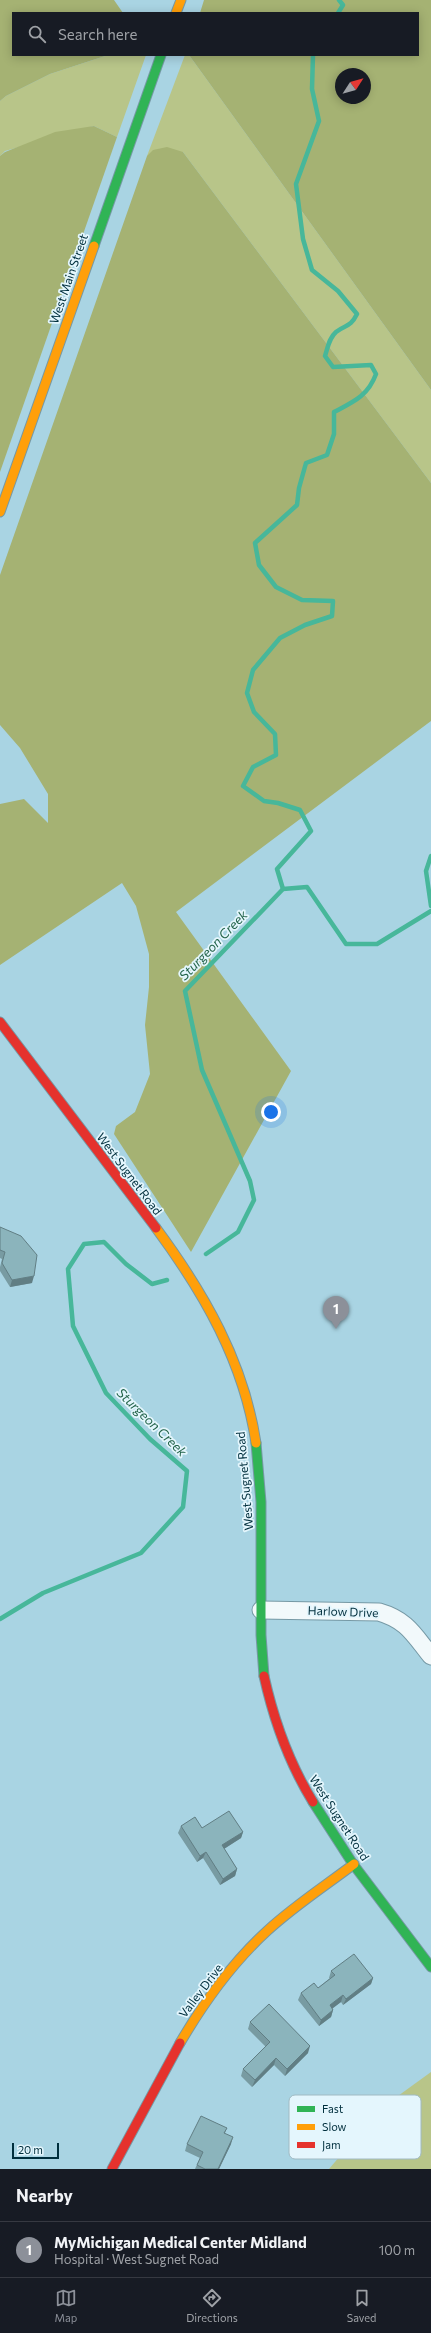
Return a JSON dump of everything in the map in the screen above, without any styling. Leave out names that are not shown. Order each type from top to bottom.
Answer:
[{"type":"street","points":[[176,12],[181,0]]},
{"type":"street","name":"West Main Street","points":[[0,512],[161,56]]},
{"type":"street","name":"West Sugnet Road","points":[[0,1022],[172,1251],[202,1296],[224,1336],[242,1382],[251,1420],[258,1469],[262,1532],[261,1610],[263,1670],[277,1728],[295,1772],[306,1793],[354,1864],[431,1967]]},
{"type":"street","name":"Harlow Drive","points":[[261,1610],[380,1612],[390,1615],[407,1626],[431,1656]]},
{"type":"street","name":"Valley Drive","points":[[112,2169],[131,2139],[150,2095],[180,2043],[213,1991],[242,1958],[280,1919],[354,1864]]},
{"type":"green space","points":[[0,0],[114,0],[122,12],[12,12],[12,56],[105,56],[50,74],[6,96],[0,101]]},
{"type":"green space","points":[[204,0],[431,0],[431,390],[190,56],[419,56],[419,12],[200,12]]},
{"type":"green space","points":[[105,56],[146,56],[117,137],[94,126],[5,151],[0,156],[0,101],[6,96],[50,74]]},
{"type":"green space","points":[[185,56],[190,56],[431,390],[431,483],[183,152],[147,156]]},
{"type":"green space","points":[[94,126],[117,137],[0,472],[0,156],[5,152],[55,132]]},
{"type":"green space","points":[[167,147],[183,152],[431,483],[431,721],[176,912],[291,1071],[191,1252],[114,1134],[116,1126],[135,1112],[150,1074],[145,1025],[149,987],[149,954],[136,906],[122,883],[0,965],[0,804],[24,799],[48,823],[48,794],[20,748],[0,725],[0,575],[147,156],[153,150]]},
{"type":"green space","points":[[431,2072],[431,2169],[329,2169],[338,2159],[421,2159],[421,2095],[399,2095]]},
{"type":"building","points":[[0,1227],[21,1236],[37,1255],[34,1276],[12,1280],[2,1263],[5,1252],[0,1250]]},
{"type":"building","points":[[229,1811],[243,1832],[222,1845],[237,1869],[223,1879],[206,1852],[200,1856],[181,1826],[195,1817],[202,1828]]},
{"type":"building","points":[[354,1954],[373,1978],[346,1999],[343,1995],[330,2005],[333,2010],[321,2020],[301,1993],[314,1983],[318,1988],[335,1975],[331,1971]]},
{"type":"building","points":[[269,2004],[310,2046],[287,2069],[276,2058],[255,2080],[243,2069],[270,2042],[250,2022]]},
{"type":"building","points":[[201,2116],[227,2128],[224,2133],[233,2137],[218,2169],[205,2169],[197,2165],[203,2152],[187,2144]]},
{"type":"waterway","points":[[339,0],[343,5],[339,12]]},
{"type":"waterway","points":[[283,889],[277,869],[311,831],[300,810],[278,803],[264,801],[243,786],[253,767],[276,755],[275,734],[254,712],[247,693],[253,670],[280,638],[305,625],[332,616],[333,601],[302,600],[276,587],[259,565],[255,543],[297,505],[299,488],[306,463],[327,455],[334,434],[334,412],[359,398],[369,388],[376,374],[371,365],[333,367],[325,356],[329,343],[334,334],[350,324],[357,314],[338,291],[312,270],[303,239],[296,184],[319,121],[312,89],[313,56]]},
{"type":"waterway","name":"Sturgeon Creek","points":[[431,856],[426,871],[431,906]]},
{"type":"waterway","name":"Sturgeon Creek","points":[[206,1254],[238,1232],[254,1200],[250,1181],[202,1070],[185,991],[283,889],[307,887],[346,944],[377,944],[431,911]]},
{"type":"waterway","name":"Sturgeon Creek","points":[[0,1619],[43,1593],[141,1553],[183,1507],[187,1471],[150,1439],[106,1393],[73,1326],[68,1269],[84,1244],[104,1242],[126,1264],[152,1284],[167,1280]]},
{"type":"traffic: fast","points":[[94,246],[161,56]]},
{"type":"traffic: fast","points":[[256,1443],[261,1502],[261,1635],[264,1676]]},
{"type":"traffic: fast","points":[[313,1802],[353,1864],[431,1967]]},
{"type":"traffic: slow","points":[[176,12],[181,0]]},
{"type":"traffic: slow","points":[[0,512],[94,246]]},
{"type":"traffic: slow","points":[[156,1228],[206,1303],[220,1330],[242,1384],[256,1443]]},
{"type":"traffic: slow","points":[[180,2043],[219,1984],[254,1943],[288,1913],[354,1864]]},
{"type":"traffic: jam","points":[[0,1022],[156,1228]]},
{"type":"traffic: jam","points":[[264,1676],[272,1709],[283,1741],[304,1787],[313,1802]]},
{"type":"traffic: jam","points":[[112,2169],[180,2043]]},
{"type":"place","name":"MyMichigan Medical Center Midland","points":[[336,1329]]}]
